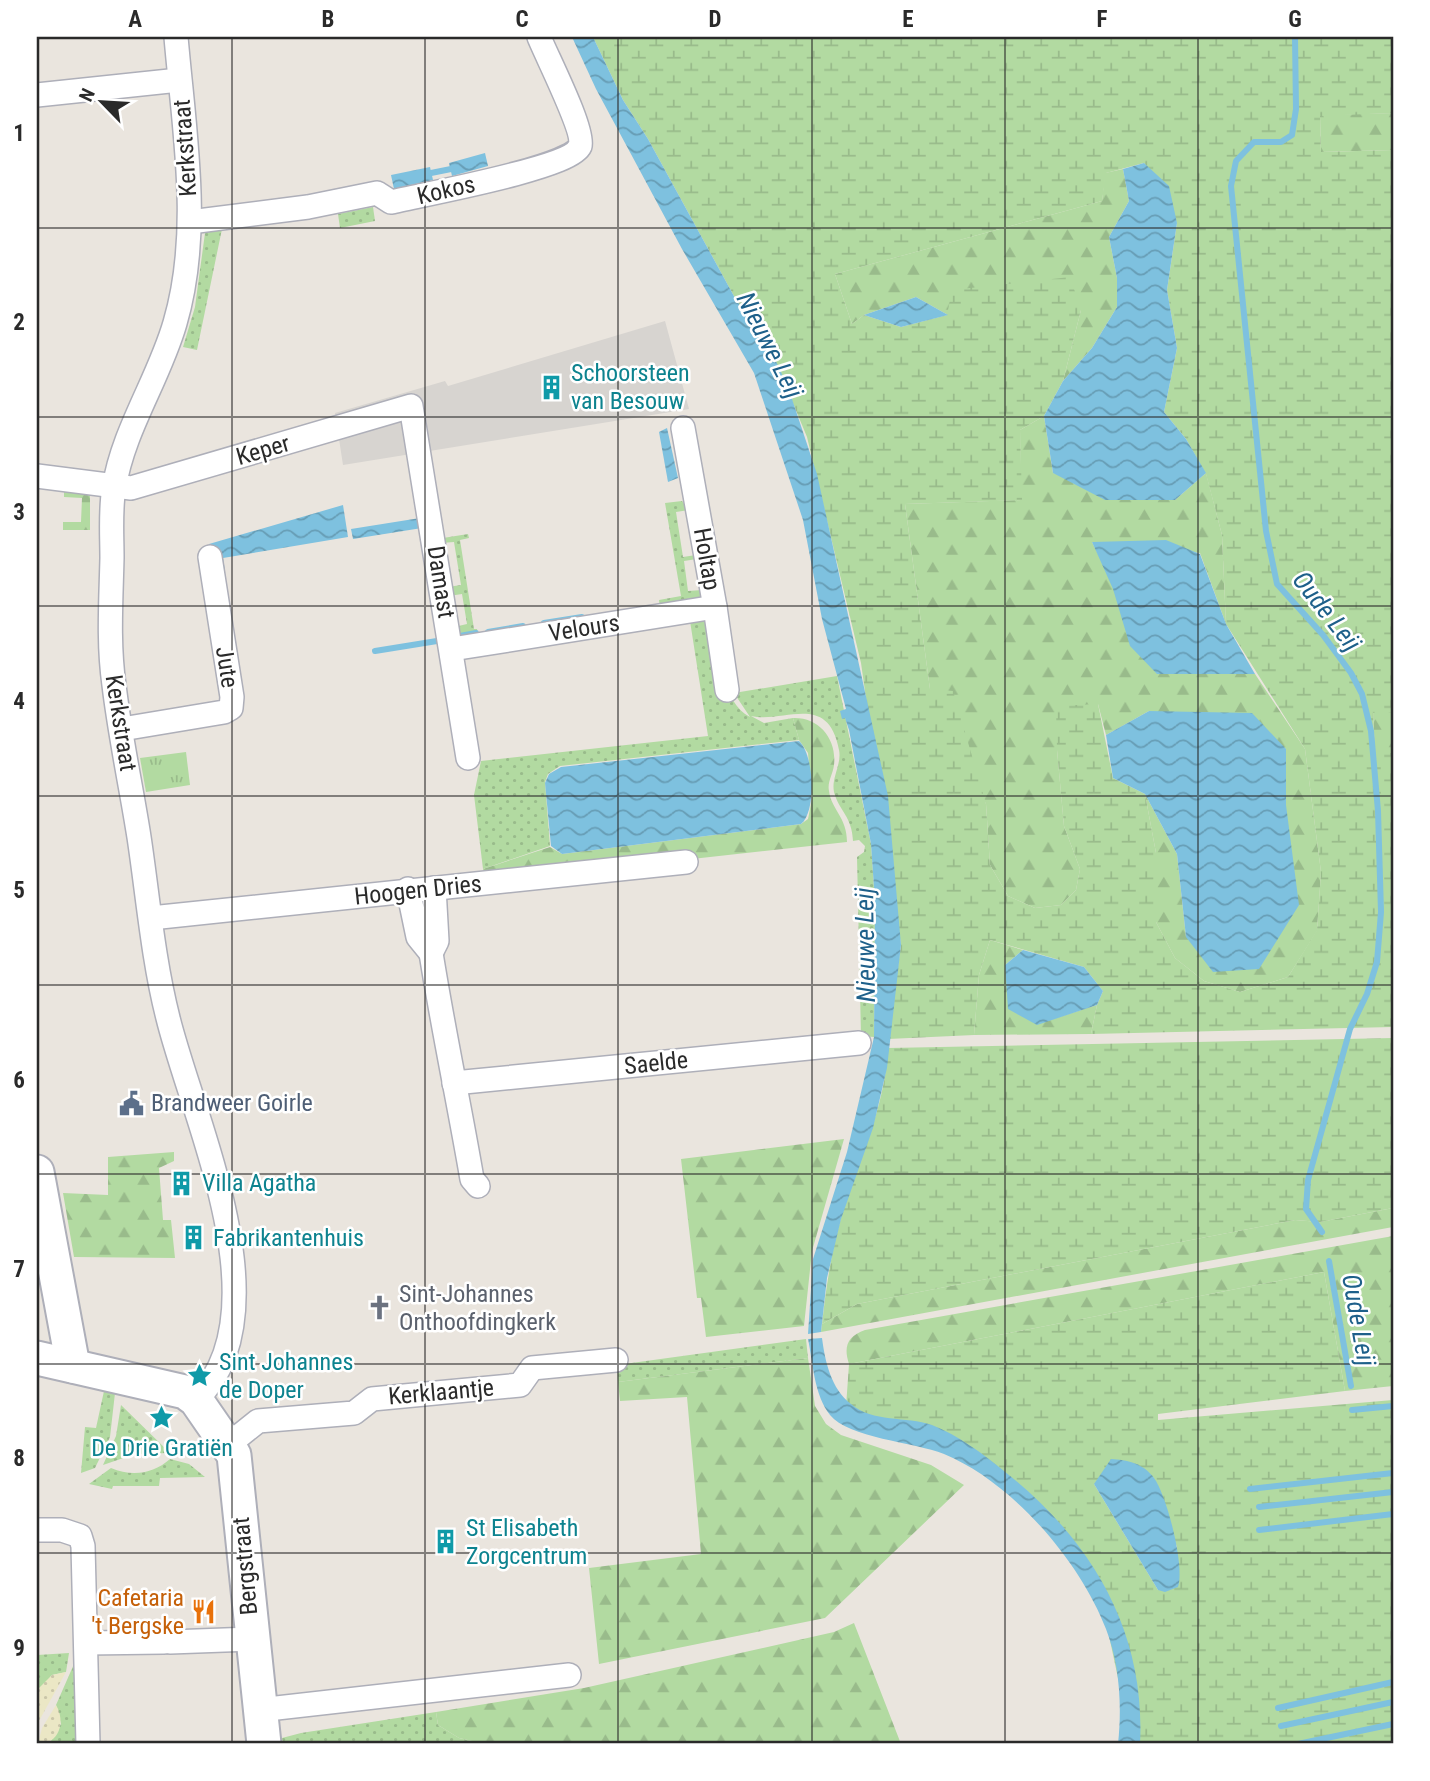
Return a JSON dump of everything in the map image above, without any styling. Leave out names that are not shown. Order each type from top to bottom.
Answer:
[{"type":"street","name":"Kerkstraat","points":[[176,37],[190,222],[184,282],[166,351],[132,429],[114,486],[112,659],[169,1024],[221,1188],[230,1236],[233,1269],[231,1325],[219,1373],[196,1400]]},
{"type":"street","name":"Kokos","points":[[190,222],[307,207],[377,193],[391,202],[520,173],[571,157],[580,146],[579,128],[539,37]]},
{"type":"street","points":[[37,95],[83,93],[179,80]]},
{"type":"street","name":"Keper","points":[[37,476],[131,488],[411,406]]},
{"type":"street","name":"Damast","points":[[411,406],[468,758]]},
{"type":"street","name":"Holtap","points":[[684,428],[716,607],[727,690]]},
{"type":"street","name":"Jute","points":[[122,729],[224,712],[231,708],[232,697],[210,557]]},
{"type":"street","name":"Velours","points":[[452,649],[716,607]]},
{"type":"street","name":"Hoogen Dries","points":[[151,918],[686,862]]},
{"type":"street","points":[[430,953],[437,941],[434,888]]},
{"type":"street","points":[[408,889],[418,937],[430,953],[472,1179],[478,1186]]},
{"type":"street","name":"Saelde","points":[[454,1083],[859,1043]]},
{"type":"street","points":[[37,1172],[73,1366]]},
{"type":"street","points":[[37,1358],[185,1392],[196,1400]]},
{"type":"street","name":"Kerklaantje","points":[[228,1445],[258,1421],[354,1413],[372,1399],[520,1385],[532,1368],[617,1360]]},
{"type":"street","name":"Bergstraat","points":[[196,1400],[234,1455],[264,1744]]},
{"type":"street","points":[[37,1530],[62,1530],[80,1536],[88,1744]]},
{"type":"street","points":[[86,1643],[252,1639]]},
{"type":"street","points":[[259,1710],[569,1675]]},
{"type":"green space","points":[[593,37],[1393,37],[1393,113],[1320,116],[1321,152],[1393,150],[1393,712],[1373,713],[1375,753],[1393,753],[1393,1027],[1091,1034],[1103,991],[1084,967],[990,940],[979,975],[974,1035],[888,1039],[901,945],[861,663],[807,437],[773,355],[735,298],[648,139],[623,100]],"holes":[[[1144,163],[1177,223],[1167,290],[1177,348],[1164,412],[1186,439],[1206,474],[1222,535],[1226,624],[1305,749],[1321,872],[1317,930],[1288,977],[1240,992],[1204,981],[1175,958],[1156,922],[1156,853],[1145,794],[1113,778],[1098,704],[1056,706],[1064,826],[1080,869],[1076,890],[1061,905],[1035,908],[1008,896],[990,865],[986,804],[953,691],[930,689],[905,504],[1022,500],[1020,430],[1044,416],[1063,381],[1081,310],[1070,277],[952,290],[947,315],[901,327],[864,315],[852,324],[835,274],[1102,201],[1106,173]]]},
{"type":"green space","points":[[1393,113],[1393,150],[1321,152],[1320,115]]},
{"type":"green space","points":[[1123,169],[1129,201],[1109,237],[1117,278],[1117,307],[1092,348],[1063,381],[1081,310],[948,315],[916,297],[864,315],[852,324],[835,274],[1102,201],[1105,173]]},
{"type":"green space","points":[[373,207],[375,221],[340,228],[338,214]]},
{"type":"green space","points":[[222,229],[197,350],[183,347],[195,307],[205,233]]},
{"type":"green space","points":[[1044,416],[1053,473],[1175,500],[1206,473],[1222,535],[1226,624],[1200,553],[1092,542],[1157,673],[1255,674],[1305,749],[1321,872],[1317,931],[1288,977],[1240,992],[1204,981],[1175,958],[1156,922],[1156,853],[1145,794],[1177,854],[1186,937],[1286,805],[1286,749],[1149,711],[1106,735],[1098,704],[1057,750],[1064,826],[1080,869],[1076,890],[1061,905],[1035,908],[1008,896],[990,865],[986,804],[930,689],[905,504],[1021,500],[1020,430]]},
{"type":"green space","points":[[64,488],[90,491],[90,530],[63,530],[63,522],[81,522],[82,498],[64,497]]},
{"type":"green space","points":[[682,501],[689,510],[676,512],[683,557],[696,555],[697,559],[684,561],[688,591],[702,590],[704,603],[660,610],[659,600],[681,596],[665,503]]},
{"type":"green space","points":[[468,534],[469,538],[460,540],[474,629],[477,629],[479,639],[462,640],[454,627],[467,624],[462,594],[449,596],[448,587],[461,585],[454,542],[441,543],[443,538]]},
{"type":"green space","points":[[706,618],[726,687],[741,710],[750,717],[734,693],[837,676],[871,844],[875,902],[874,1037],[861,1036],[857,857],[864,852],[865,846],[859,840],[853,841],[850,825],[834,792],[840,755],[833,732],[825,721],[815,715],[751,716],[764,723],[793,718],[799,740],[560,766],[548,774],[545,782],[550,846],[483,869],[474,795],[481,761],[708,736],[690,621]]},
{"type":"green space","points":[[1373,712],[1393,712],[1393,753],[1375,753]]},
{"type":"green space","points":[[793,718],[811,721],[818,726],[833,747],[834,765],[829,791],[842,820],[847,842],[674,861],[484,872],[483,869],[550,847],[562,854],[801,824],[808,819],[812,799],[808,753],[799,740]]},
{"type":"green space","points":[[186,752],[190,785],[146,792],[140,758]]},
{"type":"green space","points":[[990,940],[1023,950],[1005,965],[1037,1024],[1097,1005],[1091,1034],[974,1035],[979,975]]},
{"type":"green space","points":[[1393,1038],[1393,1208],[1320,1222],[1295,1220],[857,1304],[822,1324],[837,1231],[876,1114],[888,1048]]},
{"type":"green space","points":[[844,1139],[812,1251],[804,1326],[706,1337],[701,1298],[697,1298],[681,1159]]},
{"type":"green space","points":[[174,1152],[174,1161],[159,1168],[163,1220],[171,1220],[175,1258],[74,1257],[63,1193],[108,1195],[108,1157]]},
{"type":"green space","points":[[1393,1208],[1393,1227],[821,1332],[822,1324],[857,1304],[1295,1220],[1320,1222]]},
{"type":"green space","points":[[1393,1236],[1393,1386],[1345,1391],[1324,1272],[849,1364],[847,1358],[848,1342],[854,1335],[865,1330]]},
{"type":"green space","points":[[1324,1272],[1345,1391],[1158,1414],[1158,1420],[1393,1400],[1393,1744],[1132,1744],[1098,1584],[977,1459],[846,1407],[849,1364]],"holes":[[[1153,1477],[1177,1547],[1158,1590],[1094,1484]]]},
{"type":"green space","points":[[806,1339],[808,1358],[618,1382],[617,1365]]},
{"type":"green space","points":[[808,1358],[815,1406],[826,1424],[841,1435],[931,1465],[964,1485],[825,1618],[599,1664],[589,1568],[701,1554],[687,1397],[620,1401],[618,1382]]},
{"type":"green space","points":[[104,1391],[115,1393],[110,1437],[95,1468],[81,1473],[85,1427],[96,1428]]},
{"type":"green space","points":[[121,1405],[170,1453],[135,1454],[103,1465],[116,1436]]},
{"type":"green space","points":[[170,1459],[189,1464],[205,1477],[160,1478],[159,1486],[113,1486],[112,1489],[89,1484],[111,1468],[134,1473],[149,1471]]},
{"type":"green space","points":[[854,1623],[901,1744],[485,1744],[459,1738],[438,1725],[436,1712],[584,1688],[834,1632]]},
{"type":"green space","points":[[69,1653],[66,1672],[52,1675],[37,1694],[37,1655]]},
{"type":"green space","points":[[79,1663],[81,1744],[45,1744],[51,1741],[61,1724],[56,1705],[74,1664]]},
{"type":"green space","points":[[436,1712],[438,1725],[459,1738],[485,1744],[283,1744],[282,1738],[301,1733]]},
{"type":"sand","points":[[66,1672],[39,1721],[39,1688],[52,1675]]},
{"type":"sand","points":[[56,1705],[60,1718],[59,1731],[51,1740],[38,1744],[42,1728]]},
{"type":"shaded area","points":[[665,321],[689,409],[343,465],[335,413],[445,381],[448,386]]},
{"type":"water","points":[[572,37],[593,37],[623,100],[648,139],[735,298],[773,355],[788,387],[817,474],[888,796],[901,945],[887,1068],[873,1128],[841,1219],[827,1278],[821,1332],[808,1334],[813,1259],[847,1152],[874,1037],[875,902],[871,844],[849,730],[840,711],[846,709],[822,619],[803,520],[754,373],[682,249],[596,89]]},
{"type":"water","points":[[485,153],[488,166],[452,176],[449,163]]},
{"type":"water","points":[[1144,163],[1169,186],[1177,223],[1167,290],[1177,348],[1164,412],[1186,439],[1206,473],[1175,500],[1105,500],[1053,473],[1044,416],[1063,381],[1092,348],[1117,307],[1117,278],[1109,237],[1129,201],[1123,169]]},
{"type":"water","points":[[430,167],[433,180],[394,189],[391,175]]},
{"type":"water","points":[[916,297],[948,315],[901,327],[864,315]]},
{"type":"water","points":[[667,428],[678,478],[668,482],[659,432]]},
{"type":"water","points":[[343,505],[348,537],[223,558],[225,571],[221,572],[210,553],[209,544]]},
{"type":"water","points":[[420,518],[422,528],[353,539],[351,529]]},
{"type":"water","points":[[1166,540],[1200,554],[1226,624],[1255,674],[1157,674],[1130,646],[1113,589],[1092,542]]},
{"type":"water","points":[[1149,711],[1252,713],[1286,749],[1286,805],[1299,905],[1259,969],[1213,972],[1186,937],[1177,854],[1145,794],[1113,778],[1106,735]]},
{"type":"water","points":[[799,741],[808,758],[812,782],[810,807],[801,824],[562,854],[551,846],[545,783],[549,774],[561,767]]},
{"type":"water","points":[[1023,950],[1084,967],[1103,991],[1097,1005],[1037,1025],[1008,1009],[1005,965]]},
{"type":"water","points":[[822,1338],[827,1365],[834,1383],[851,1404],[879,1417],[922,1422],[951,1434],[1004,1471],[1063,1526],[1087,1557],[1123,1626],[1134,1663],[1140,1744],[1118,1744],[1119,1686],[1111,1643],[1094,1603],[1061,1551],[1041,1526],[1018,1504],[969,1467],[944,1454],[851,1429],[830,1415],[817,1388],[808,1339]]},
{"type":"water","points":[[1111,1459],[1129,1461],[1140,1466],[1150,1473],[1159,1487],[1177,1548],[1180,1577],[1178,1587],[1165,1592],[1158,1590],[1094,1484]]},
{"type":"waterway","name":"Oude Leij","points":[[1295,37],[1296,109],[1292,135],[1281,142],[1254,142],[1236,161],[1231,186],[1266,531],[1277,584],[1323,635],[1351,673],[1362,694],[1371,731],[1378,811],[1381,912],[1377,962],[1367,994],[1350,1029],[1308,1180],[1306,1209],[1322,1232]]},
{"type":"waterway","points":[[431,173],[451,169]]},
{"type":"waterway","points":[[544,623],[582,617]]},
{"type":"waterway","points":[[488,632],[523,626]]},
{"type":"waterway","points":[[460,636],[476,633]]},
{"type":"waterway","points":[[375,651],[437,641]]},
{"type":"waterway","name":"Oude Leij","points":[[1329,1261],[1351,1386]]},
{"type":"waterway","name":"Oude Leij","points":[[1352,1410],[1393,1406]]},
{"type":"waterway","points":[[1250,1489],[1393,1473]]},
{"type":"waterway","points":[[1259,1507],[1393,1492]]},
{"type":"waterway","points":[[1259,1530],[1393,1514]]},
{"type":"waterway","points":[[1278,1708],[1393,1682]]},
{"type":"waterway","points":[[1281,1726],[1393,1702]]},
{"type":"waterway","points":[[1298,1744],[1393,1724]]},
{"type":"place","name":"Schoorsteen van Besouw","points":[[551,387]]},
{"type":"place","name":"Brandweer Goirle","points":[[131,1103]]},
{"type":"place","name":"Villa Agatha","points":[[182,1183]]},
{"type":"place","name":"Fabrikantenhuis","points":[[193,1238]]},
{"type":"place","name":"Sint-Johannes Onthoofdingkerk","points":[[379,1308]]},
{"type":"place","name":"Sint Johannes de Doper","points":[[199,1376]]},
{"type":"place","name":"De Drie Gratiën","points":[[162,1417]]},
{"type":"place","name":"St Elisabeth Zorgcentrum","points":[[446,1542]]},
{"type":"place","name":"Cafetaria 't Bergske","points":[[204,1612]]},
{"type":"water label","name":"Nieuwe Leij","points":[[770,345]]},
{"type":"water label","name":"Nieuwe Leij","points":[[865,945]]}]
